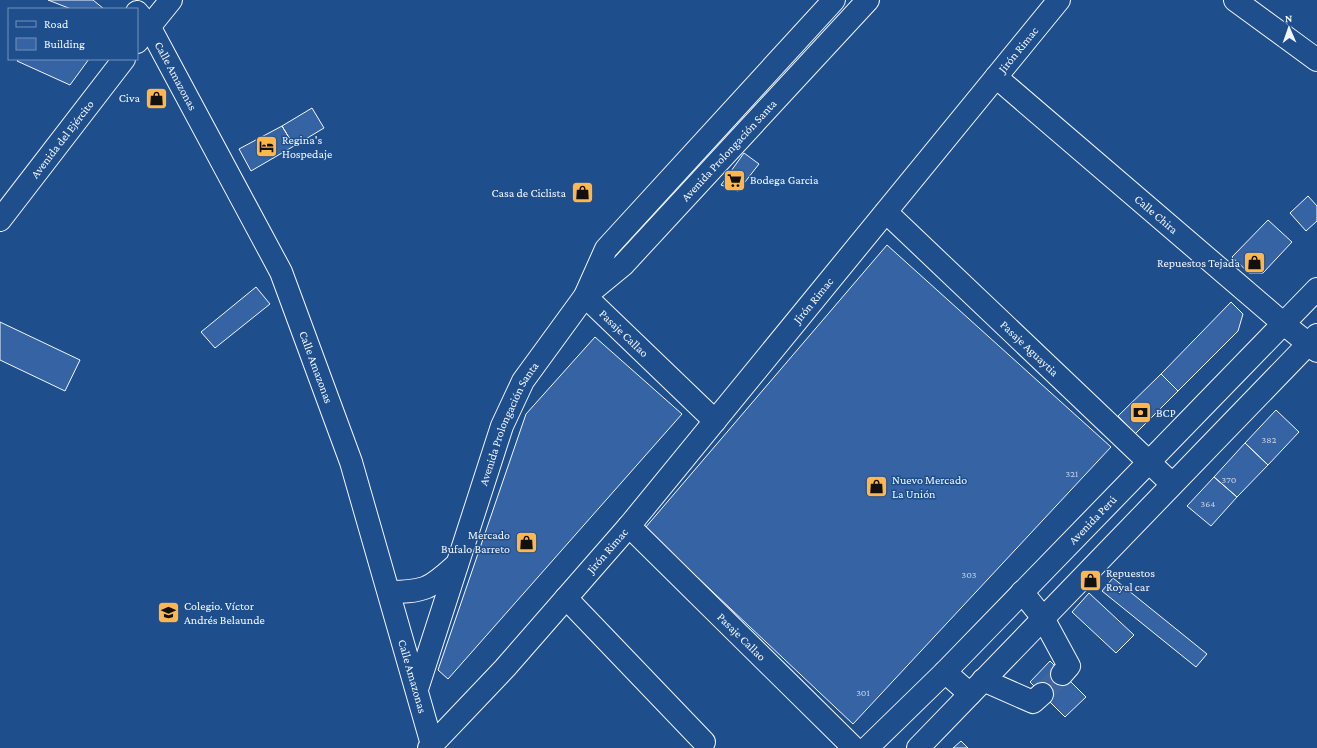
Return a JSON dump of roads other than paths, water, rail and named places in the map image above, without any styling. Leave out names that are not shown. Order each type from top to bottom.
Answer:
[{"type":"street","points":[[127,0],[134,8]]},
{"type":"street","points":[[141,27],[170,0]]},
{"type":"street","name":"Avenida Prolongación Santa","points":[[417,688],[502,426],[523,381],[585,296],[606,250],[834,0]]},
{"type":"street","name":"Avenida Prolongación Santa","points":[[585,296],[623,265],[868,0]]},
{"type":"street","name":"Jirón Rimac","points":[[431,747],[505,668],[629,526],[1059,0]]},
{"type":"street","points":[[1235,0],[1317,60]]},
{"type":"street","name":"Calle Amazonas","points":[[141,27],[281,272],[351,462],[417,688],[431,747]]},
{"type":"street","name":"Avenida del Ejército","points":[[0,220],[123,60]]},
{"type":"street","name":"Calle Chira","points":[[996,77],[1284,324],[1314,343]]},
{"type":"street","name":"Pasaje Aguaytia","points":[[886,212],[1172,484]]},
{"type":"street","name":"Avenida Perú","points":[[867,748],[945,672],[1317,289]]},
{"type":"street","name":"Pasaje Callao","points":[[585,296],[715,421]]},
{"type":"street","points":[[918,748],[1172,484],[1314,343]]},
{"type":"street","name":"Pasaje Callao","points":[[629,526],[854,748]]},
{"type":"street","points":[[389,592],[409,592],[427,587],[441,578],[457,564]]},
{"type":"street","points":[[1022,592],[1043,618],[1069,666],[1062,674]]},
{"type":"street","points":[[566,598],[704,742]]},
{"type":"street","points":[[945,672],[977,687],[1033,702],[1042,694]]},
{"type":"tunnel","points":[[1042,694],[1062,674]]},
{"type":"place","name":"Civa","points":[[156,98]]},
{"type":"place","name":"Regina's Hospedaje","points":[[267,147]]},
{"type":"place","name":"Bodega Garcia","points":[[734,180]]},
{"type":"place","name":"Casa de Ciclista","points":[[582,193]]},
{"type":"place","name":"Repuestos Tejada","points":[[1255,263]]},
{"type":"place","name":"BCP","points":[[1140,413]]},
{"type":"place","name":"Nuevo Mercado La Unión","points":[[877,487]]},
{"type":"place","name":"Mercado Bufalo Barreto","points":[[526,542]]},
{"type":"place","name":"Repuestos Royal car","points":[[1090,580]]},
{"type":"place","name":"Colegio. Víctor Andrés Belaunde","points":[[169,613]]}]
